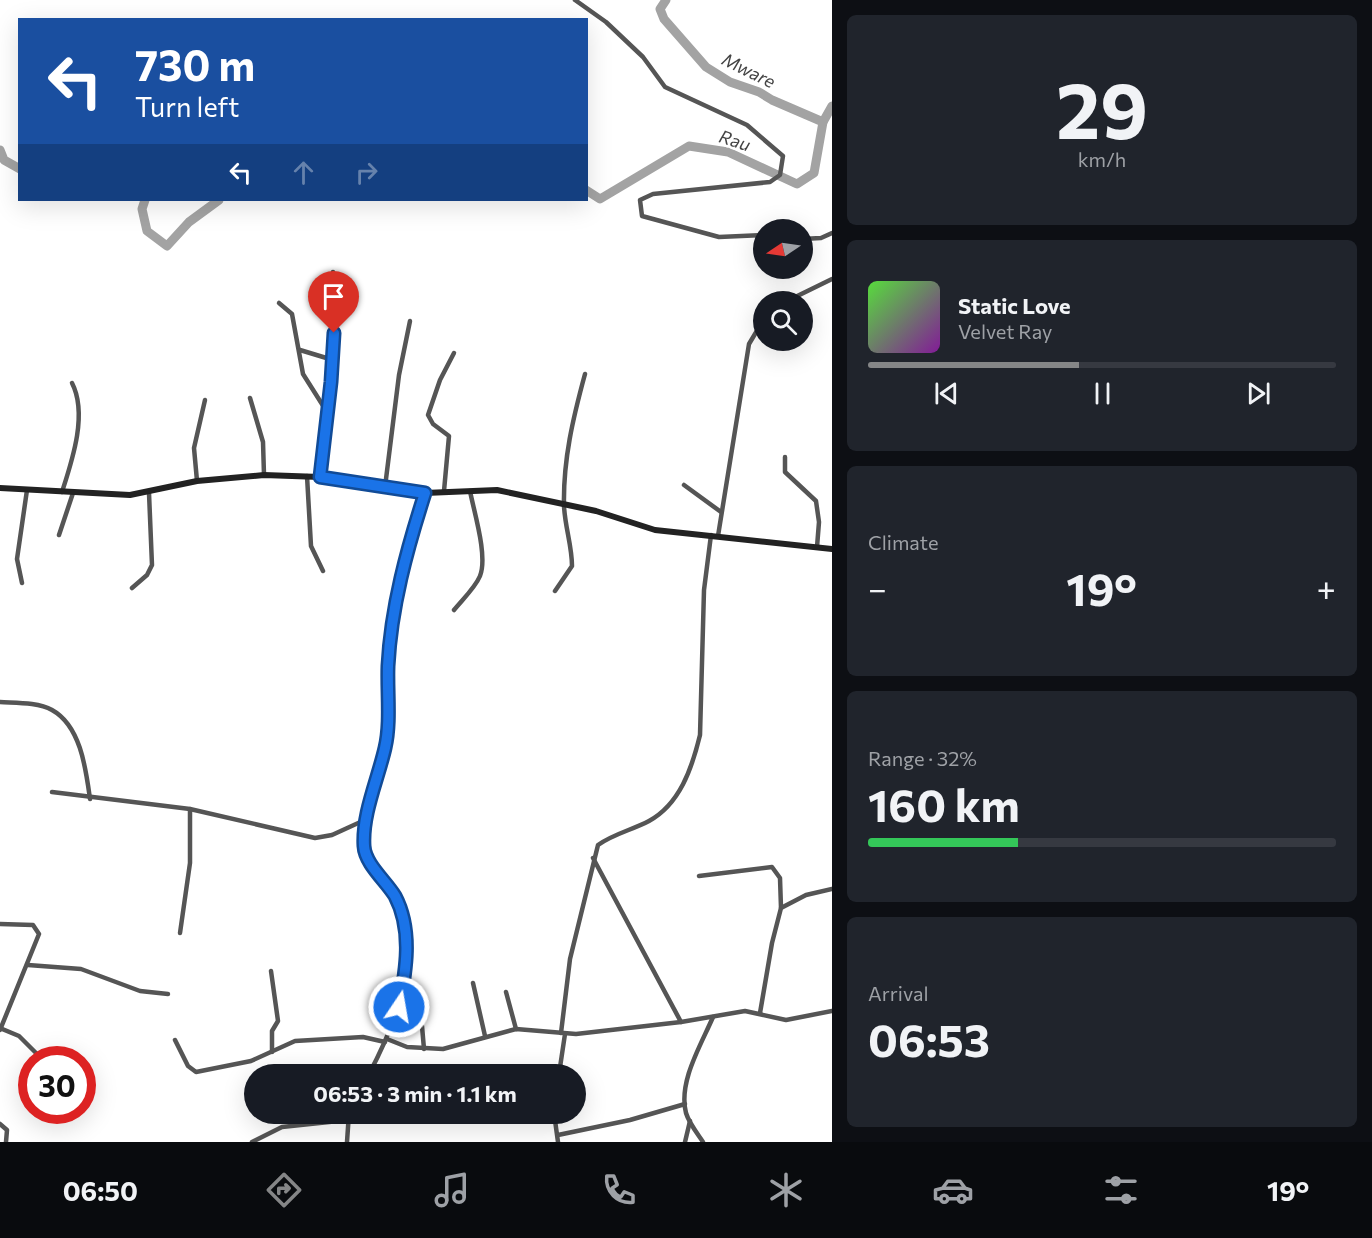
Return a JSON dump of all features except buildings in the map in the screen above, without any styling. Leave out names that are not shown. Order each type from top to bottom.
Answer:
[{"type":"street","points":[[574,0],[606,22],[643,57],[665,87],[747,125],[783,156],[780,175],[770,182],[653,194],[640,200],[642,216],[719,237],[753,235]]},
{"type":"street","points":[[813,238],[832,233]]},
{"type":"street","points":[[320,477],[333,360],[333,272]]},
{"type":"street","points":[[807,291],[832,279]]},
{"type":"street","points":[[279,303],[292,314],[303,374],[327,412]]},
{"type":"street","points":[[385,487],[399,375],[410,321]]},
{"type":"street","points":[[560,1064],[570,959],[598,845],[662,813],[678,793],[695,755],[700,735],[704,591],[721,512],[749,344],[753,338]]},
{"type":"street","points":[[300,350],[333,360]]},
{"type":"street","points":[[444,491],[449,436],[433,424],[428,415],[440,380],[454,353]]},
{"type":"street","points":[[555,591],[572,566],[564,505],[568,438],[585,374]]},
{"type":"street","points":[[62,492],[77,431],[76,394],[72,383]]},
{"type":"street","points":[[250,398],[263,442],[264,475]]},
{"type":"street","points":[[197,481],[194,448],[205,400]]},
{"type":"street","points":[[785,457],[785,471],[816,501],[819,528],[817,547]]},
{"type":"street","points":[[0,488],[121,495],[149,493],[197,481],[264,475],[307,476],[425,493],[497,490],[596,511],[655,530],[832,549]]},
{"type":"street","points":[[307,476],[310,546],[323,571]]},
{"type":"street","points":[[684,484],[721,512]]},
{"type":"street","points":[[22,583],[17,559],[27,490]]},
{"type":"street","points":[[454,610],[476,583],[482,568],[481,546],[470,491]]},
{"type":"street","points":[[59,535],[73,493]]},
{"type":"street","points":[[132,588],[147,575],[152,565],[149,493]]},
{"type":"street","points":[[374,1064],[399,1007],[404,981],[406,938],[403,915],[394,896],[367,856],[364,847],[367,819],[386,741],[388,665],[400,584],[425,493]]},
{"type":"street","points":[[0,702],[51,709],[60,718],[81,748],[90,798]]},
{"type":"street","points":[[52,792],[190,809],[315,838],[332,835],[367,819]]},
{"type":"street","points":[[180,933],[188,886],[190,809]]},
{"type":"street","points":[[594,858],[681,1022]]},
{"type":"street","points":[[699,876],[772,867],[780,878],[781,908],[772,943],[760,1013]]},
{"type":"street","points":[[781,908],[806,895],[832,889]]},
{"type":"street","points":[[0,924],[33,925],[39,930],[39,938],[0,1029],[19,1036],[29,1046]]},
{"type":"street","points":[[28,965],[81,969],[140,991],[168,994]]},
{"type":"street","points":[[271,971],[278,1022],[272,1030],[272,1052]]},
{"type":"street","points":[[473,983],[485,1036]]},
{"type":"street","points":[[506,992],[516,1029]]},
{"type":"street","points":[[175,1040],[188,1066],[196,1072],[251,1061],[295,1041],[363,1037],[424,1049],[443,1049],[516,1029],[599,1033],[745,1011],[786,1020],[832,1011]]},
{"type":"street","points":[[702,1142],[690,1121],[685,1104],[686,1083],[713,1017]]},
{"type":"street","points":[[422,1026],[424,1049]]},
{"type":"street","points":[[558,1135],[630,1120],[685,1104]]},
{"type":"street","points":[[685,1142],[690,1121]]},
{"type":"street","points":[[0,1124],[6,1127],[6,1142]]},
{"type":"street","points":[[252,1142],[282,1127],[307,1124]]},
{"type":"street","points":[[347,1142],[348,1124]]},
{"type":"street","points":[[556,1124],[558,1142]]},
{"type":"waterway","name":"Mware","points":[[666,0],[660,9],[664,19],[706,67],[730,82],[759,92],[823,122]]},
{"type":"waterway","name":"Rau","points":[[588,191],[600,199],[689,146],[728,152],[797,184],[814,173],[823,122],[832,106]]},
{"type":"waterway","name":"Rau","points":[[0,150],[4,160],[18,168]]},
{"type":"waterway","name":"Rau","points":[[145,201],[142,209],[147,231],[167,246],[189,222],[218,201]]},
{"type":"route","points":[[334,333],[320,477],[425,493],[404,561],[400,584],[388,665],[385,749],[367,819],[364,847],[367,856],[394,896],[403,915],[406,963],[399,1007]]}]
